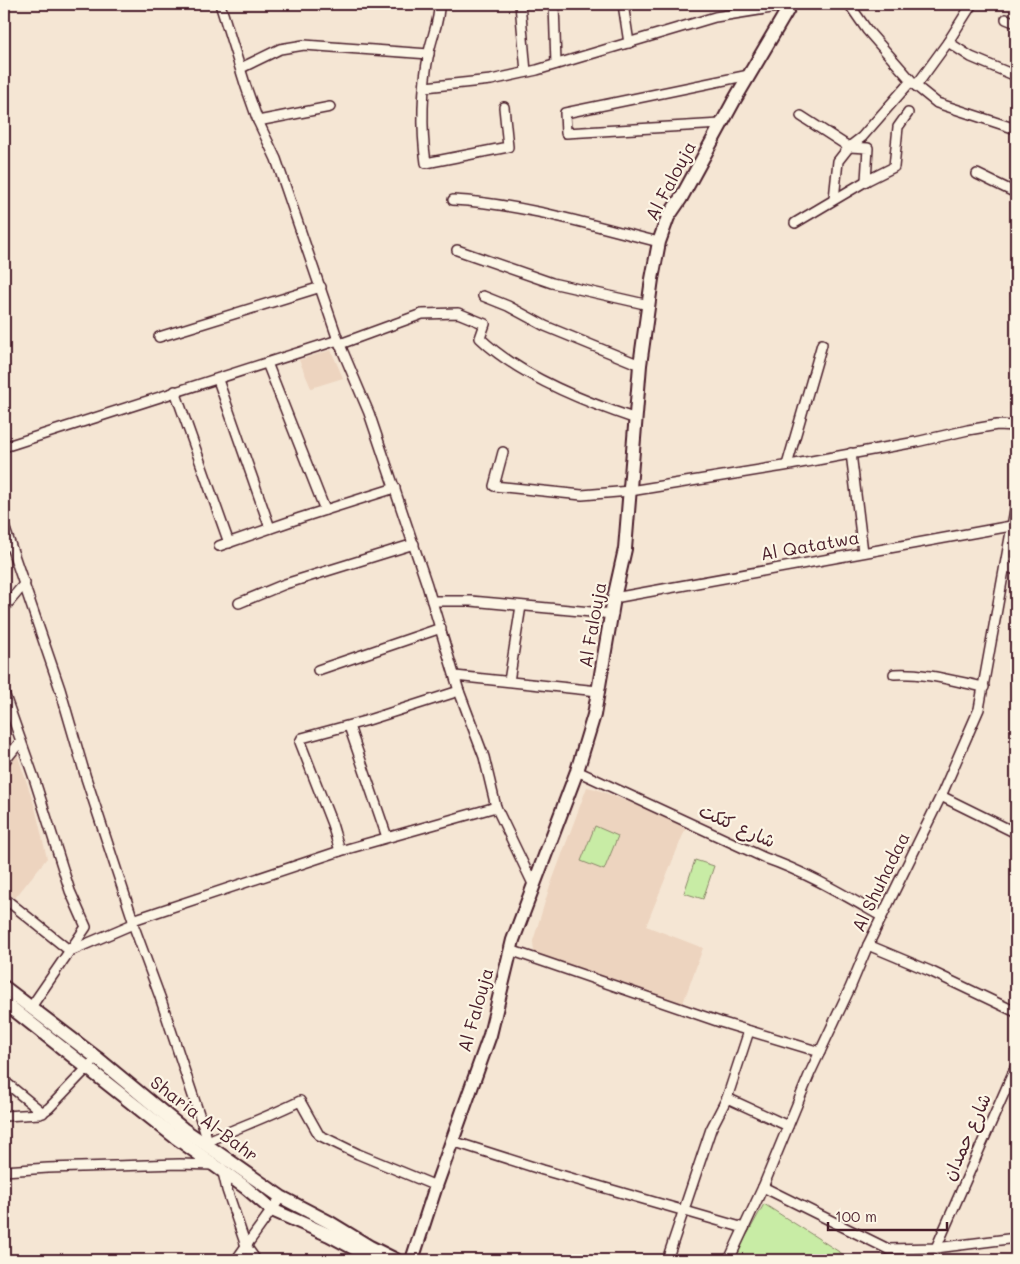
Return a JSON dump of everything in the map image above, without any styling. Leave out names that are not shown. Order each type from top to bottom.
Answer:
[{"type":"main road","name":"Al Falouja","points":[[412,1260],[436,1186],[490,1035],[510,950],[533,884],[577,771],[594,715],[613,614],[614,598],[626,549],[640,365],[659,242],[668,218],[791,4]]},
{"type":"main road","name":"Sharia Al-Bahr","points":[[4,987],[97,1058],[184,1129],[206,1142],[221,1155],[282,1197],[395,1260]]},
{"type":"main road","name":"Sharia Al-Bahr","points":[[4,1002],[217,1169],[245,1187],[272,1210],[329,1235],[376,1260]]},
{"type":"main road","points":[[395,1260],[404,1260]]},
{"type":"street","points":[[220,4],[258,121],[276,159],[339,342],[369,413],[395,488],[441,628],[459,691],[484,757],[496,807],[533,884]]},
{"type":"street","points":[[371,4],[379,6],[380,4]]},
{"type":"street","points":[[439,4],[439,11],[428,54],[423,98],[423,143],[426,163],[508,147],[504,107]]},
{"type":"street","points":[[520,4],[526,72]]},
{"type":"street","points":[[554,4],[556,64]]},
{"type":"street","points":[[623,4],[629,42]]},
{"type":"street","points":[[425,87],[491,80],[556,64],[715,17],[791,4]]},
{"type":"street","points":[[849,4],[868,30],[914,84],[937,103],[1016,129]]},
{"type":"street","points":[[834,199],[838,161],[849,147],[862,137],[914,84],[948,42],[972,4]]},
{"type":"street","points":[[1006,19],[1016,23]]},
{"type":"street","points":[[948,42],[970,57],[1016,76]]},
{"type":"street","points":[[241,68],[280,49],[304,45],[428,54]]},
{"type":"street","points":[[722,124],[566,133],[565,113],[749,75]]},
{"type":"street","points":[[258,121],[330,107]]},
{"type":"street","points":[[795,224],[834,199],[894,167],[898,127],[908,113]]},
{"type":"street","points":[[801,116],[849,147],[868,148],[866,181]]},
{"type":"street","points":[[977,174],[1016,193]]},
{"type":"street","points":[[453,200],[512,207],[659,242]]},
{"type":"street","points":[[458,250],[552,283],[649,305]]},
{"type":"street","points":[[159,337],[321,287]]},
{"type":"street","points":[[483,296],[508,306],[545,326],[640,365]]},
{"type":"street","points":[[4,447],[176,391],[218,380],[267,363],[339,342],[422,314],[458,313],[484,324],[480,338],[500,357],[546,382],[595,405],[636,419]]},
{"type":"street","points":[[788,466],[822,344]]},
{"type":"street","points":[[267,363],[325,510]]},
{"type":"street","points":[[218,380],[270,528]]},
{"type":"street","points":[[176,391],[229,543]]},
{"type":"street","points":[[503,452],[494,486],[582,496],[630,491],[788,466],[997,425],[1016,426]]},
{"type":"street","points":[[851,453],[863,552]]},
{"type":"street","points":[[219,546],[395,488]]},
{"type":"street","name":"Al Shuhadaa","points":[[729,1260],[763,1187],[820,1052],[881,916],[941,796],[979,709],[1016,504]]},
{"type":"street","points":[[4,526],[60,689],[86,778],[133,922],[160,997],[206,1142],[275,1114],[300,1101],[319,1135],[358,1154],[436,1186]]},
{"type":"street","name":"Al Qatatwa","points":[[614,598],[1012,526]]},
{"type":"street","points":[[239,603],[285,584],[414,544]]},
{"type":"street","points":[[1005,566],[1016,570]]},
{"type":"street","points":[[4,608],[24,583]]},
{"type":"street","points":[[432,602],[471,601],[613,614]]},
{"type":"street","points":[[509,681],[521,606]]},
{"type":"street","points":[[318,670],[441,628]]},
{"type":"street","points":[[894,674],[908,673],[984,687]]},
{"type":"street","points":[[455,676],[598,690]]},
{"type":"street","points":[[340,851],[332,824],[300,742],[302,738],[349,726],[459,691]]},
{"type":"street","points":[[4,693],[34,778],[70,891],[86,927],[31,1007]]},
{"type":"street","points":[[349,726],[387,836]]},
{"type":"street","points":[[4,762],[20,742]]},
{"type":"street","name":"شارع كتكت","points":[[577,771],[757,854],[786,865],[834,889],[881,916]]},
{"type":"street","points":[[941,796],[1016,833]]},
{"type":"street","points":[[70,951],[133,922],[340,851],[496,807]]},
{"type":"street","points":[[4,898],[70,951]]},
{"type":"street","points":[[868,945],[930,971],[1016,1012]]},
{"type":"street","points":[[510,950],[641,996],[820,1052]]},
{"type":"street","points":[[667,1260],[711,1129],[727,1098],[749,1031]]},
{"type":"street","points":[[4,1116],[40,1114],[49,1108],[97,1058]]},
{"type":"street","name":"شارع حمدان","points":[[936,1248],[1016,1066]]},
{"type":"street","points":[[4,1081],[42,1112]]},
{"type":"street","points":[[727,1098],[788,1126]]},
{"type":"street","points":[[452,1140],[543,1170],[744,1228]]},
{"type":"street","points":[[221,1155],[217,1169],[227,1190],[246,1246],[256,1260]]},
{"type":"street","points":[[4,1172],[48,1168],[180,1164],[217,1169]]},
{"type":"street","points":[[763,1187],[888,1249],[936,1248],[1016,1238]]},
{"type":"street","points":[[236,1260],[282,1197]]},
{"type":"shaded area","points":[[331,350],[343,378],[311,388],[299,360]]},
{"type":"shaded area","points":[[17,754],[35,807],[47,858],[15,898],[4,889],[4,769]]},
{"type":"shaded area","points":[[587,787],[687,825],[646,926],[703,948],[683,1003],[536,957],[534,953],[533,941],[548,892]]},
{"type":"green space","points":[[595,826],[618,836],[604,870],[581,861]]},
{"type":"green space","points":[[695,860],[714,866],[703,899],[684,893]]},
{"type":"green space","points":[[764,1204],[852,1260],[733,1260]]}]
